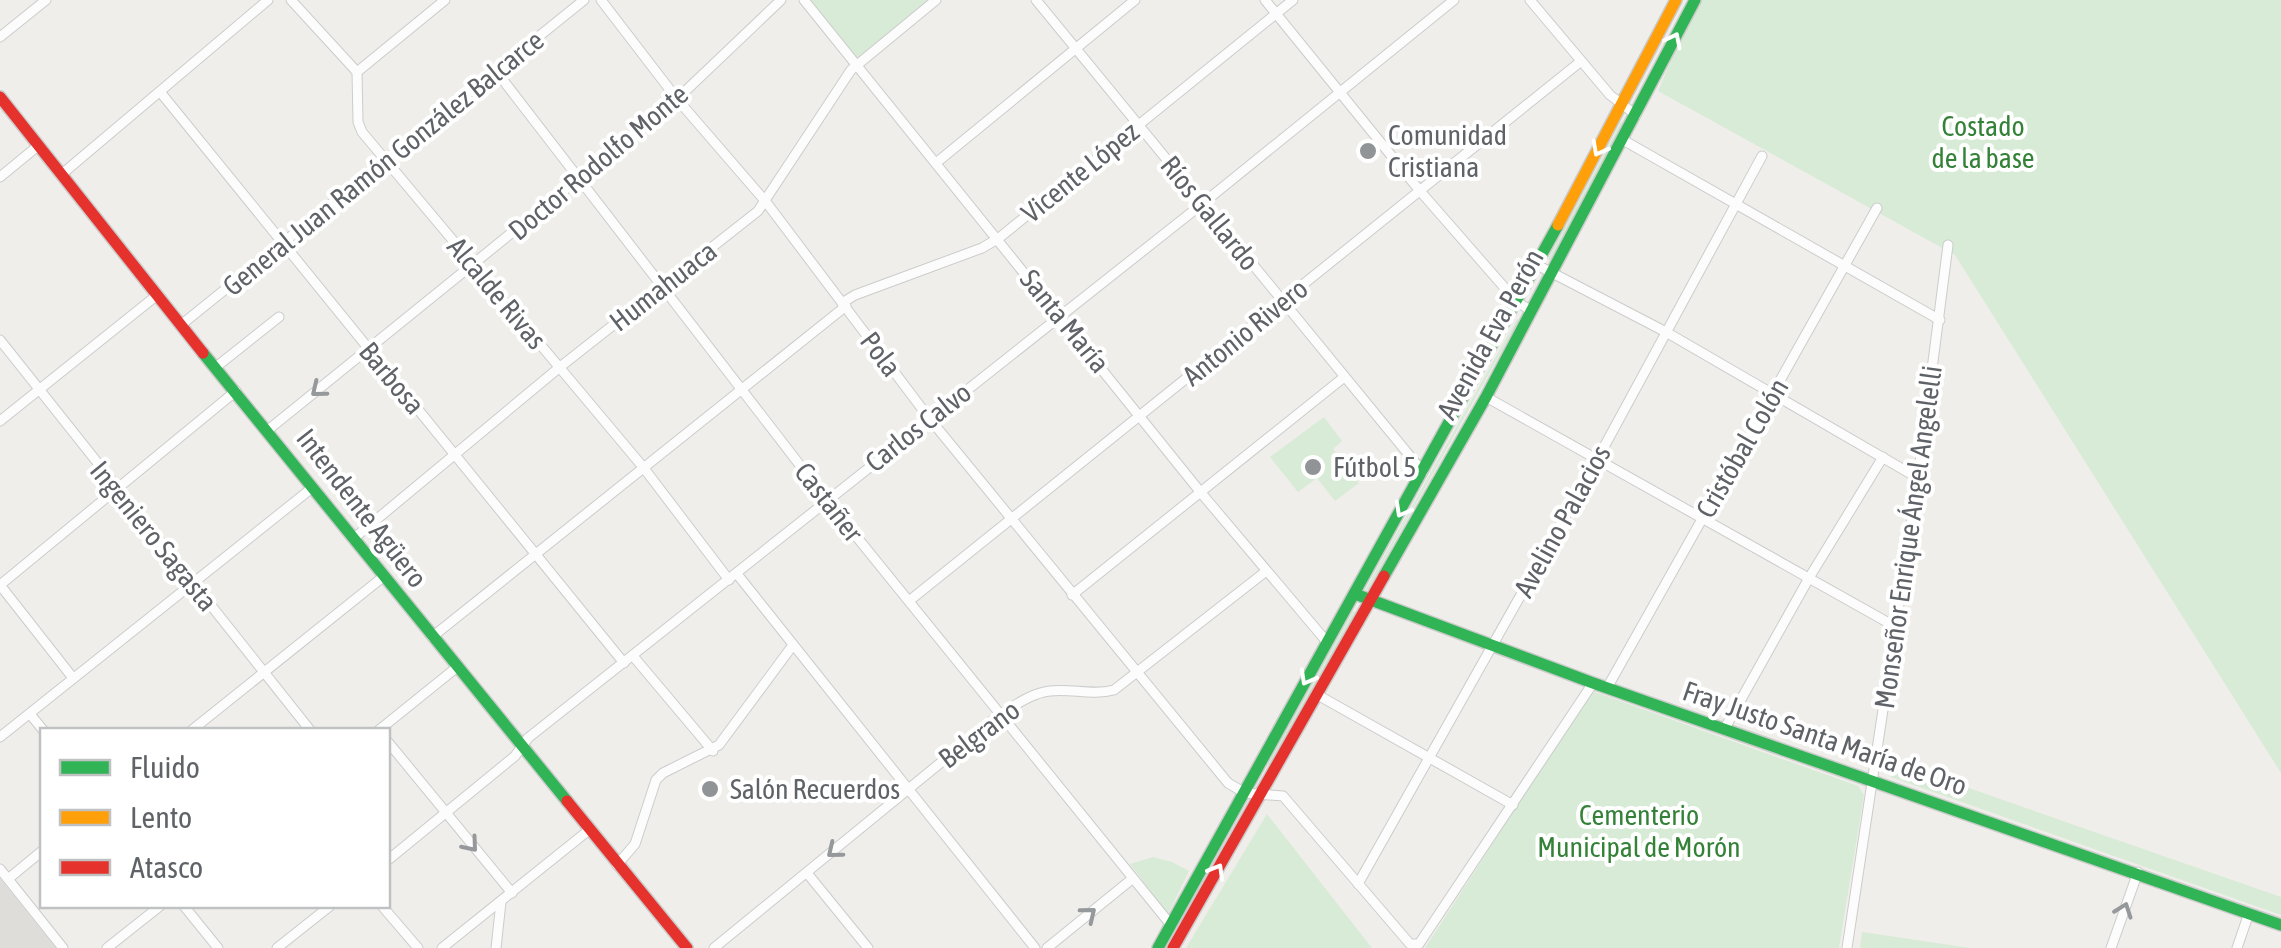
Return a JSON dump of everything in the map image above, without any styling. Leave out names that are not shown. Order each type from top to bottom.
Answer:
[{"type":"main road","name":"Avenida Eva Perón","points":[[1158,948],[1517,302],[1676,0]]},
{"type":"main road","name":"Avenida Eva Perón","points":[[1173,948],[1486,396],[1695,0]]},
{"type":"main road","name":"Intendente Agüero","points":[[0,98],[456,668],[687,948]]},
{"type":"main road","name":"Fray Justo Santa María de Oro","points":[[1355,594],[1872,783],[2138,872],[2281,925]]},
{"type":"street","points":[[0,37],[46,0]]},
{"type":"street","points":[[290,0],[357,72],[444,0]]},
{"type":"street","name":"General Juan Ramón González Balcarce","points":[[181,325],[584,0]]},
{"type":"street","name":"Pola","points":[[601,0],[677,99],[766,202],[929,418],[1136,674],[1228,783],[1245,793]]},
{"type":"street","name":"Doctor Rodolfo Monte","points":[[268,430],[677,99],[781,0]]},
{"type":"street","name":"Santa María","points":[[804,0],[1265,572],[1327,642]]},
{"type":"street","name":"Humahuaca","points":[[352,538],[766,202],[856,64],[936,0]]},
{"type":"street","name":"Ríos Gallardo","points":[[1036,0],[1423,472]]},
{"type":"street","points":[[936,163],[1136,0]]},
{"type":"street","points":[[1266,0],[1420,191],[1517,302],[1532,312]]},
{"type":"street","name":"Vicente López","points":[[432,637],[855,295],[982,248],[999,238],[1293,0]]},
{"type":"street","name":"Carlos Calvo","points":[[390,858],[826,500],[1454,0]]},
{"type":"street","points":[[1530,0],[1580,62],[1636,115]]},
{"type":"street","points":[[62,174],[161,93],[261,2]]},
{"type":"street","name":"Antonio Rivero","points":[[909,602],[1580,62]]},
{"type":"street","name":"Castañer","points":[[496,71],[826,500],[1170,924]]},
{"type":"street","name":"Alcalde Rivas","points":[[357,72],[360,127],[386,161],[794,645],[1035,948]]},
{"type":"street","name":"Barbosa","points":[[161,93],[624,663]]},
{"type":"street","points":[[1622,140],[1940,320]]},
{"type":"street","points":[[0,177],[39,146]]},
{"type":"street","name":"Avelino Palacios","points":[[1358,884],[1598,458],[1762,156]]},
{"type":"street","name":"Cristóbal Colón","points":[[1607,688],[1877,208]]},
{"type":"street","name":"Monseñor Enrique Ángel Angelelli","points":[[1848,948],[1918,478],[1948,245]]},
{"type":"street","points":[[1537,265],[1774,392],[1918,478]]},
{"type":"street","points":[[0,421],[156,296]]},
{"type":"street","points":[[216,367],[279,318]]},
{"type":"street","name":"Ingeniero Sagasta","points":[[0,340],[308,728]]},
{"type":"street","points":[[1072,595],[1344,378]]},
{"type":"street","points":[[72,678],[0,585],[236,391]]},
{"type":"street","points":[[1486,396],[1896,628]]},
{"type":"street","points":[[1726,728],[1882,457]]},
{"type":"street","points":[[0,737],[312,488]]},
{"type":"street","name":"Belgrano","points":[[714,948],[999,715],[1052,690],[1104,693],[1136,674],[1265,572]]},
{"type":"street","points":[[194,728],[383,577]]},
{"type":"street","points":[[617,865],[636,844],[656,780],[686,760],[713,751],[794,645]]},
{"type":"street","points":[[633,656],[713,751]]},
{"type":"street","points":[[381,728],[456,668]]},
{"type":"street","points":[[1245,793],[1283,796],[1410,944],[1416,946],[1593,683]]},
{"type":"street","points":[[1316,694],[1513,805]]},
{"type":"street","points":[[30,714],[41,728]]},
{"type":"street","points":[[390,744],[512,892]]},
{"type":"street","points":[[442,948],[589,830]]},
{"type":"street","points":[[8,879],[40,853]]},
{"type":"street","points":[[0,870],[63,948]]},
{"type":"street","points":[[2110,948],[2138,872]]},
{"type":"street","points":[[807,873],[868,948]]},
{"type":"street","points":[[1046,948],[1132,880]]},
{"type":"street","points":[[496,948],[500,902]]},
{"type":"street","points":[[107,948],[157,908]]},
{"type":"street","points":[[186,908],[218,948]]},
{"type":"street","points":[[277,948],[327,908]]},
{"type":"street","points":[[384,908],[418,948]]},
{"type":"street","points":[[2237,948],[2249,913]]},
{"type":"shaded area","points":[[0,878],[56,948],[0,948]]},
{"type":"green space","points":[[804,0],[936,0],[857,64]]},
{"type":"green space","name":"Costado de la base","points":[[1697,0],[2281,0],[2281,773],[1955,255],[1658,91]]},
{"type":"green space","points":[[1621,122],[1624,124],[1551,261],[1548,259]]},
{"type":"green space","points":[[1517,319],[1519,320],[1365,590]]},
{"type":"green space","name":"Fútbol 5","points":[[1324,417],[1342,441],[1333,449],[1359,483],[1335,501],[1317,478],[1298,492],[1270,457]]},
{"type":"green space","points":[[1353,611],[1356,612],[1269,767],[1267,764]]},
{"type":"green space","name":"Cementerio Municipal de Morón","points":[[1592,691],[1858,786],[1864,795],[1839,948],[1425,948]]},
{"type":"green space","points":[[1891,761],[2281,897],[2281,915],[1891,777]]},
{"type":"green space","points":[[1267,814],[1372,948],[1186,948]]},
{"type":"green space","points":[[1153,857],[1189,871],[1168,914],[1130,864]]},
{"type":"green space","points":[[1862,932],[1970,948],[1860,948]]},
{"type":"traffic: fast","points":[[1384,576],[1486,397],[1695,0]]},
{"type":"traffic: fast","points":[[1158,948],[1558,225]]},
{"type":"traffic: fast","points":[[203,353],[567,801]]},
{"type":"traffic: fast","points":[[1355,594],[1593,683],[2281,925]]},
{"type":"traffic: slow","points":[[1558,225],[1676,0]]},
{"type":"traffic: jam","points":[[0,97],[203,353]]},
{"type":"traffic: jam","points":[[1173,948],[1384,576]]},
{"type":"traffic: jam","points":[[567,801],[687,948]]},
{"type":"place","name":"Comunidad Cristiana","points":[[1368,151]]},
{"type":"place","name":"Fútbol 5","points":[[1313,467]]},
{"type":"place","name":"Salón Recuerdos","points":[[710,789]]}]
